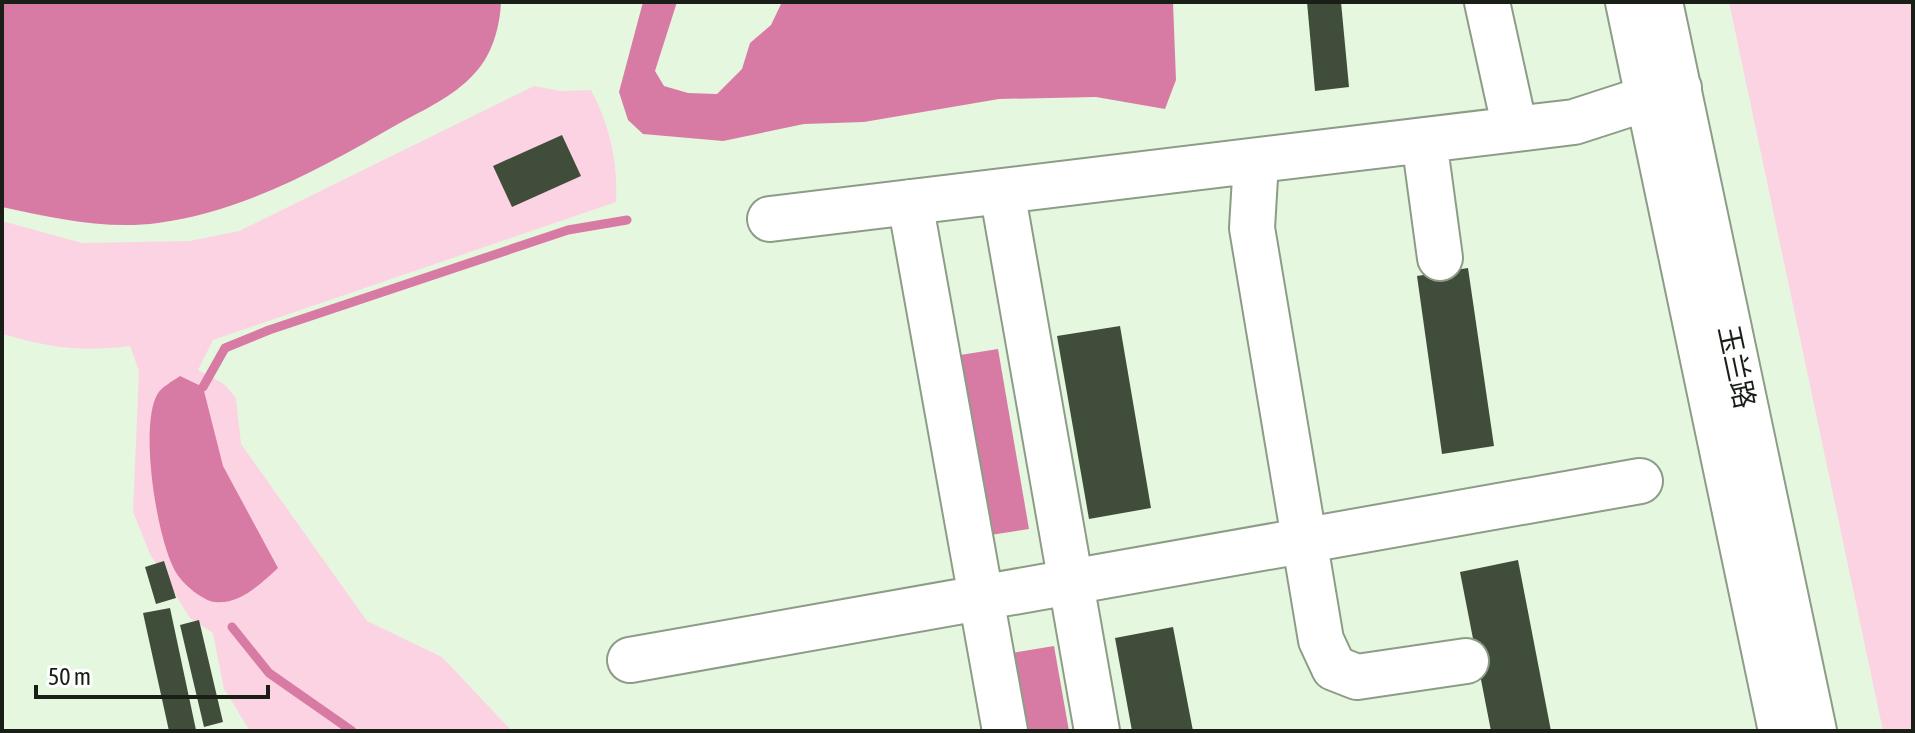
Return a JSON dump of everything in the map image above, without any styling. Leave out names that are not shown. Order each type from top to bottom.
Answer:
[{"type":"street","points":[[1487,2],[1515,129]]},
{"type":"street","name":"玉兰路","points":[[1628,2],[1664,93],[1814,731]]},
{"type":"street","name":"玉兰路","points":[[1660,2],[1664,93],[1781,731]]},
{"type":"street","points":[[770,219],[1574,122],[1664,93]]},
{"type":"street","points":[[1424,140],[1440,258]]},
{"type":"street","points":[[1256,161],[1252,228],[1321,640],[1334,668],[1357,677],[1466,661]]},
{"type":"street","points":[[1002,191],[1097,731]]},
{"type":"street","points":[[910,202],[1005,731]]},
{"type":"street","points":[[630,660],[1640,481]]},
{"type":"shaded area","points":[[2,2],[501,2],[497,31],[486,59],[466,82],[438,102],[313,171],[252,198],[190,217],[119,225],[60,219],[2,207]]},
{"type":"shaded area","points":[[643,2],[677,2],[655,71],[664,86],[688,93],[717,94],[742,69],[750,43],[771,25],[782,2],[1173,2],[1176,80],[1165,109],[1096,97],[999,99],[864,122],[804,124],[723,141],[643,134],[628,120],[619,92]]},
{"type":"shaded area","points":[[1729,2],[1913,2],[1913,731],[1883,731]]},
{"type":"shaded area","points":[[534,86],[560,91],[591,90],[611,144],[616,172],[616,202],[213,340],[198,370],[224,384],[236,398],[241,444],[367,621],[442,657],[512,731],[250,731],[224,689],[213,633],[190,618],[150,554],[133,512],[139,371],[130,346],[66,348],[3,334],[2,221],[82,243],[190,241],[239,231]]},
{"type":"shaded area","points":[[998,349],[1029,529],[984,536],[954,356]]},
{"type":"shaded area","points":[[180,376],[203,387],[223,466],[278,568],[250,592],[224,602],[205,599],[177,574],[157,512],[150,458],[152,411],[159,392]]},
{"type":"shaded area","points":[[1054,646],[1069,731],[1020,731],[1006,654]]},
{"type":"building","points":[[1307,2],[1341,2],[1349,87],[1315,91]]},
{"type":"building","points":[[562,135],[581,176],[512,207],[493,166]]},
{"type":"building","points":[[1468,268],[1494,446],[1442,454],[1417,276]]},
{"type":"building","points":[[1120,326],[1151,508],[1089,519],[1057,336]]},
{"type":"building","points":[[1518,560],[1551,731],[1491,731],[1460,572]]},
{"type":"building","points":[[164,561],[176,598],[156,604],[145,567]]},
{"type":"building","points":[[170,608],[196,730],[169,731],[143,613]]},
{"type":"building","points":[[199,620],[223,722],[204,727],[180,625]]},
{"type":"building","points":[[1173,627],[1193,731],[1132,731],[1115,638]]},
{"type":"waterway","points":[[203,387],[225,348],[269,330],[568,230],[627,220]]},
{"type":"waterway","points":[[232,627],[269,673],[352,731]]}]
